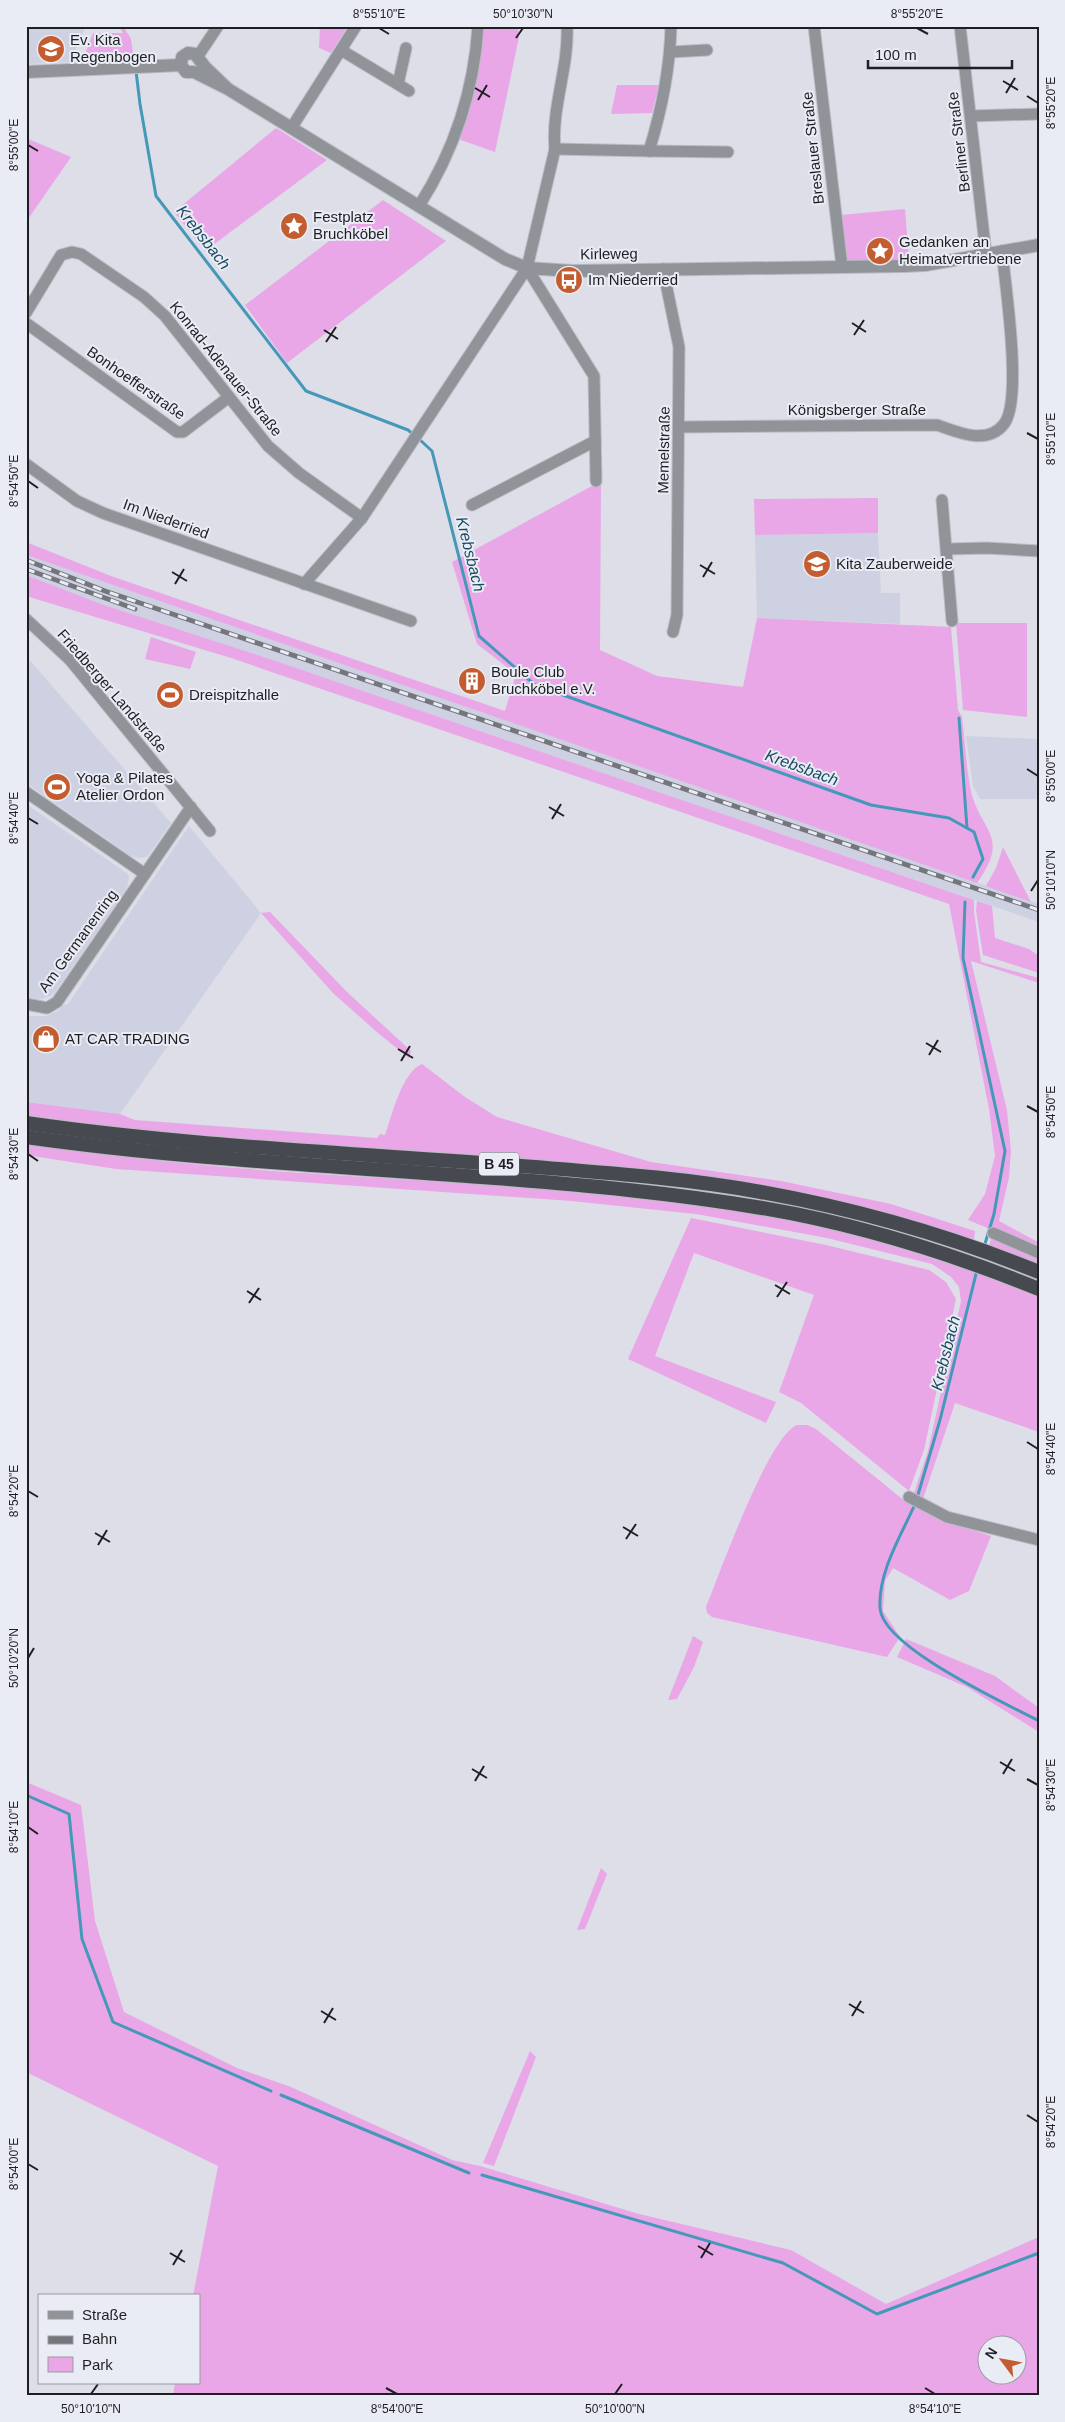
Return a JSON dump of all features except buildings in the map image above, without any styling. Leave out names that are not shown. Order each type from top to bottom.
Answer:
[{"type":"highway","name":"B 45","points":[[26,1123],[147,1137],[589,1171],[697,1182],[811,1202],[902,1225],[966,1244],[1039,1272]]},
{"type":"highway","name":"B 45","points":[[26,1137],[139,1151],[575,1185],[692,1197],[763,1208],[883,1236],[992,1270],[1039,1289]]},
{"type":"street","points":[[26,72],[180,65],[182,57],[188,53],[198,63],[218,26]]},
{"type":"street","points":[[292,127],[356,26]]},
{"type":"street","points":[[419,206],[446,160],[466,103],[476,51],[478,26]]},
{"type":"street","points":[[304,584],[362,518],[527,268],[555,149],[554,134],[567,55],[566,26]]},
{"type":"street","points":[[649,151],[668,80],[671,26]]},
{"type":"street","name":"Breslauer Straße","points":[[814,26],[842,267]]},
{"type":"street","name":"Berliner Straße","points":[[960,26],[986,254]]},
{"type":"street","points":[[398,84],[406,48]]},
{"type":"street","points":[[341,50],[409,91]]},
{"type":"street","points":[[670,52],[707,50]]},
{"type":"street","name":"Kirleweg","points":[[180,65],[186,72],[198,63],[228,89],[505,259],[527,268],[573,271],[925,265],[1039,244]]},
{"type":"street","points":[[971,116],[1039,114]]},
{"type":"street","points":[[555,149],[728,152]]},
{"type":"street","name":"Königsberger Straße","points":[[680,427],[937,425],[969,436],[982,436],[993,432],[1004,425],[1010,412],[1012,331],[1002,251]]},
{"type":"street","name":"Konrad-Adenauer-Straße","points":[[26,313],[61,255],[72,252],[81,254],[144,297],[165,316],[268,446],[299,473],[362,518]]},
{"type":"street","points":[[527,268],[594,376],[596,481]]},
{"type":"street","name":"Memelstraße","points":[[663,269],[679,348],[680,427],[677,615],[673,632]]},
{"type":"street","name":"Bonhoefferstraße","points":[[26,323],[176,432],[183,432],[229,397]]},
{"type":"street","points":[[472,505],[595,442]]},
{"type":"street","name":"Im Niederried","points":[[26,464],[77,501],[167,537],[411,621]]},
{"type":"street","points":[[942,500],[952,621]]},
{"type":"street","points":[[947,549],[987,548],[1039,551]]},
{"type":"street","name":"Friedberger Landstraße","points":[[26,619],[70,660],[210,831]]},
{"type":"street","points":[[26,792],[145,874]]},
{"type":"street","name":"Am Germanenring","points":[[26,1004],[46,1008],[57,1002],[192,807]]},
{"type":"street","points":[[993,1233],[1039,1253]]},
{"type":"street","points":[[909,1497],[947,1517],[1039,1540]]},
{"type":"shaded area","name":"Ev. Kita Regenbogen","points":[[29,26],[86,26],[70,62],[26,64],[26,36]]},
{"type":"shaded area","name":"Kita Zauberweide","points":[[878,533],[881,593],[900,593],[900,624],[757,618],[755,535]]},
{"type":"shaded area","points":[[26,555],[1039,904],[1039,922],[273,660],[101,604],[26,575]]},
{"type":"shaded area","points":[[26,656],[171,823],[147,857],[138,858],[131,856],[26,783]]},
{"type":"shaded area","points":[[966,736],[1039,739],[1039,799],[980,799],[973,786]]},
{"type":"shaded area","points":[[26,804],[128,874],[129,878],[127,888],[56,991],[51,996],[37,1000],[26,997]]},
{"type":"shaded area","points":[[189,826],[261,913],[120,1114],[26,1102],[26,1016],[47,1016],[58,1011],[63,1005],[68,1004]]},
{"type":"green space","points":[[119,26],[123,26],[131,39],[134,60],[84,57],[93,33],[123,33]]},
{"type":"green space","points":[[320,26],[348,26],[331,53],[319,48]]},
{"type":"green space","points":[[482,26],[518,26],[519,37],[495,152],[458,139]]},
{"type":"green space","points":[[617,85],[659,85],[652,113],[611,114]]},
{"type":"green space","points":[[276,128],[327,160],[205,251],[174,212]]},
{"type":"green space","points":[[26,138],[71,157],[26,222]]},
{"type":"green space","points":[[383,200],[446,241],[287,363],[245,305]]},
{"type":"green space","points":[[905,209],[909,260],[844,262],[841,215]]},
{"type":"green space","points":[[601,481],[600,650],[657,676],[743,687],[757,618],[951,627],[958,710],[962,717],[970,787],[974,802],[993,843],[992,854],[987,867],[977,883],[26,555],[26,542],[111,576],[505,711],[516,674],[477,644],[452,562]]},
{"type":"green space","points":[[878,498],[878,533],[755,535],[754,499]]},
{"type":"green space","points":[[26,575],[101,604],[273,660],[974,900],[981,962],[1039,978],[1039,983],[971,961],[1007,1110],[1011,1151],[1009,1177],[999,1221],[1038,1242],[1036,1248],[968,1220],[985,1194],[995,1156],[989,1109],[949,904],[231,658],[26,596]]},
{"type":"green space","points":[[956,623],[1027,623],[1027,717],[963,710]]},
{"type":"green space","points":[[151,637],[196,652],[190,669],[145,659]]},
{"type":"green space","points":[[1003,847],[1031,902],[986,886],[996,868]]},
{"type":"green space","points":[[977,901],[992,906],[995,938],[1029,949],[1039,956],[1039,973],[983,955],[976,910]]},
{"type":"green space","points":[[270,912],[347,992],[411,1051],[409,1058],[333,993],[261,913]]},
{"type":"green space","points":[[422,1064],[465,1097],[497,1117],[651,1162],[781,1181],[891,1204],[975,1231],[974,1241],[779,1190],[198,1137],[26,1116],[26,1102],[120,1114],[135,1120],[377,1138],[380,1134],[385,1135],[403,1085],[415,1069]]},
{"type":"green space","points":[[26,1144],[234,1168],[591,1192],[648,1198],[762,1214],[833,1229],[937,1260],[1039,1297],[1039,1432],[955,1403],[923,1499],[914,1493],[928,1451],[961,1301],[959,1287],[951,1277],[932,1264],[827,1238],[696,1214],[571,1201],[116,1169],[26,1155]]},
{"type":"green space","points":[[691,1218],[826,1245],[929,1270],[946,1282],[956,1299],[924,1450],[909,1491],[801,1403],[779,1392],[814,1295],[694,1253],[655,1356],[776,1402],[766,1423],[628,1359]]},
{"type":"green space","points":[[992,1236],[1039,1257],[1039,1264],[989,1246]]},
{"type":"green space","points":[[797,1425],[807,1425],[816,1429],[906,1502],[946,1521],[991,1536],[969,1591],[950,1600],[893,1568],[885,1581],[883,1611],[900,1637],[887,1657],[712,1617],[707,1613],[706,1607],[759,1479],[785,1435]]},
{"type":"green space","points":[[693,1636],[703,1642],[694,1667],[677,1699],[668,1700]]},
{"type":"green space","points":[[906,1639],[995,1676],[1039,1708],[1039,1732],[967,1687],[897,1657]]},
{"type":"green space","points":[[26,1782],[81,1805],[95,1921],[124,2012],[237,2068],[291,2087],[452,2160],[480,2166],[639,2214],[791,2250],[886,2304],[1039,2237],[1039,2396],[173,2396],[175,2384],[200,2384],[200,2294],[193,2294],[218,2166],[26,2072]]},
{"type":"green space","points":[[601,1868],[607,1874],[585,1929],[577,1930]]},
{"type":"green space","points":[[530,2051],[536,2057],[494,2166],[483,2163]]},
{"type":"waterway","name":"Krebsbach","points":[[136,71],[156,196],[306,391],[408,430],[414,435]]},
{"type":"waterway","name":"Krebsbach","points":[[419,439],[432,451],[479,636],[535,685],[871,805],[949,818],[974,832],[983,859],[973,877]]},
{"type":"waterway","points":[[959,718],[967,828]]},
{"type":"waterway","name":"Krebsbach","points":[[965,902],[963,958],[1005,1151],[994,1214],[984,1247]]},
{"type":"waterway","name":"Krebsbach","points":[[917,1498],[940,1420],[977,1270]]},
{"type":"waterway","name":"Krebsbach","points":[[915,1504],[891,1554],[883,1581],[880,1608],[886,1623],[901,1640],[922,1656],[974,1688],[1039,1721]]},
{"type":"waterway","points":[[26,1795],[69,1814],[82,1939],[113,2022],[271,2091]]},
{"type":"waterway","points":[[281,2095],[469,2173]]},
{"type":"waterway","points":[[482,2175],[783,2263],[877,2314],[1039,2253]]},
{"type":"railway","points":[[26,560],[105,591],[1039,910]]},
{"type":"railway","points":[[26,569],[135,609]]},
{"type":"place","name":"Ev. Kita Regenbogen","points":[[51,49]]},
{"type":"place","name":"Festplatz Bruchköbel","points":[[294,226]]},
{"type":"place","name":"Gedanken an Heimatvertriebene","points":[[880,251]]},
{"type":"place","name":"Im Niederried","points":[[569,280]]},
{"type":"place","name":"Kita Zauberweide","points":[[817,564]]},
{"type":"place","name":"Boule Club Bruchköbel e.V.","points":[[472,681]]},
{"type":"place","name":"Dreispitzhalle","points":[[170,695]]},
{"type":"place","name":"Yoga & Pilates Atelier Ordon","points":[[57,787]]},
{"type":"place","name":"AT CAR TRADING","points":[[46,1039]]}]
